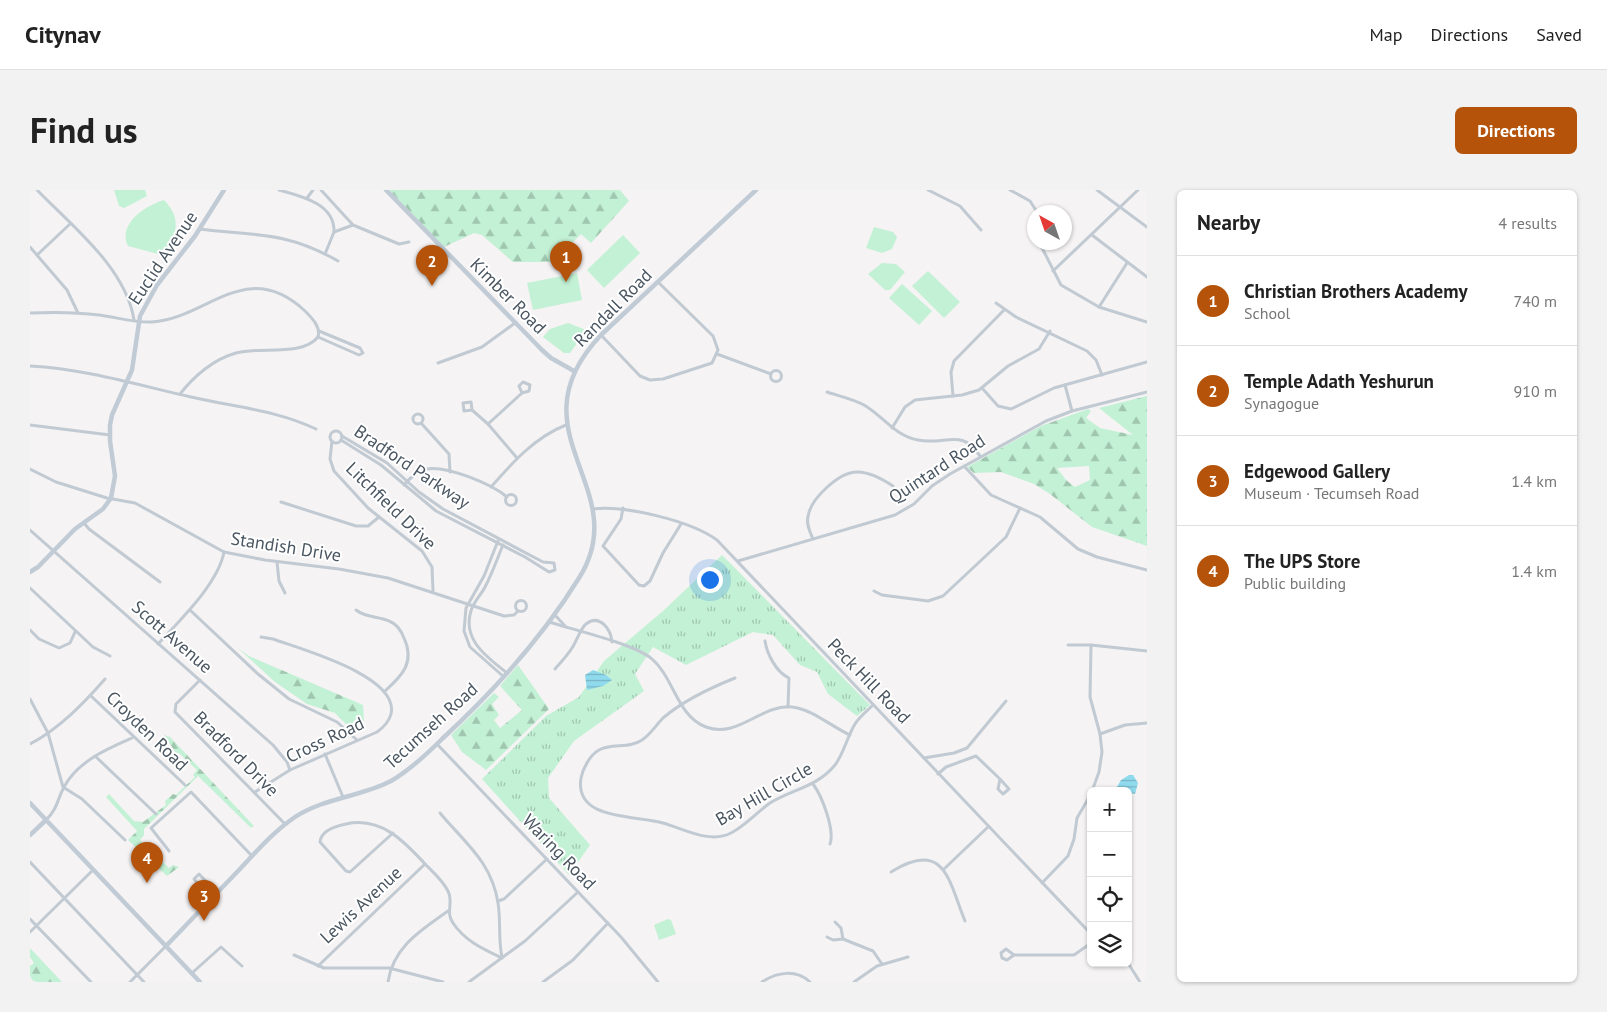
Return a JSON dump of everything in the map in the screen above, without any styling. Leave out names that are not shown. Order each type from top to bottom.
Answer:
[{"type":"street","points":[[37,190],[120,280],[136,321]]},
{"type":"street","name":"Euclid Avenue","points":[[110,498],[115,476],[110,435],[112,415],[128,382],[134,363],[136,321],[157,285],[199,229],[224,190]]},
{"type":"street","points":[[279,190],[307,198],[324,209],[333,223],[334,232],[325,254]]},
{"type":"street","points":[[307,198],[313,190]]},
{"type":"street","points":[[322,190],[353,225],[399,244],[409,242]]},
{"type":"street","name":"Kimber Road","points":[[386,190],[551,358],[574,371]]},
{"type":"street","name":"Randall Road","points":[[594,509],[566,425],[566,398],[574,371],[589,348],[601,335],[756,190]]},
{"type":"street","points":[[928,190],[960,206],[981,230]]},
{"type":"street","points":[[1010,190],[1030,201],[1033,205]]},
{"type":"street","points":[[1096,190],[1147,226]]},
{"type":"street","points":[[1053,271],[1138,190]]},
{"type":"street","points":[[37,255],[70,224]]},
{"type":"street","points":[[334,232],[353,225]]},
{"type":"street","points":[[199,229],[266,234],[294,241],[338,261]]},
{"type":"street","points":[[1092,235],[1147,277]]},
{"type":"street","points":[[30,247],[67,290],[78,313]]},
{"type":"street","points":[[1043,250],[1061,285],[1099,307],[1147,322]]},
{"type":"street","points":[[1099,307],[1127,263]]},
{"type":"street","points":[[601,335],[640,376],[650,380],[663,379],[707,366],[717,354],[717,343],[713,336],[658,282]]},
{"type":"street","points":[[30,313],[78,313],[151,322],[172,318],[228,293],[253,290],[271,292],[287,299],[306,312],[319,331],[360,348],[363,353],[359,355],[318,337]]},
{"type":"street","points":[[996,303],[1004,310],[1090,353],[1096,360],[1102,375]]},
{"type":"street","points":[[953,396],[951,372],[954,361],[1004,310]]},
{"type":"street","points":[[438,363],[482,347],[515,323]]},
{"type":"street","points":[[180,394],[198,375],[230,355],[264,348],[303,348],[318,337],[319,331]]},
{"type":"street","points":[[892,428],[905,407],[914,400],[953,396],[974,392],[982,388],[1008,366],[1039,349],[1050,332]]},
{"type":"street","points":[[717,354],[771,374]]},
{"type":"street","points":[[982,388],[994,402],[1008,409],[1065,385],[1147,362]]},
{"type":"street","points":[[30,366],[73,370],[258,409],[316,429]]},
{"type":"street","points":[[1065,385],[1072,411]]},
{"type":"street","points":[[827,392],[864,405],[892,428],[919,440],[930,442],[961,439],[971,444],[980,456]]},
{"type":"street","name":"Quintard Road","points":[[738,561],[905,510],[932,486],[980,456],[1046,421],[1072,411],[1147,392]]},
{"type":"street","points":[[488,424],[522,393]]},
{"type":"street","points":[[472,410],[488,424],[517,458]]},
{"type":"street","points":[[421,423],[449,454],[450,472]]},
{"type":"street","points":[[30,425],[110,435]]},
{"type":"street","points":[[491,487],[517,458],[540,439],[566,425]]},
{"type":"street","name":"Bradford Parkway","points":[[340,440],[381,465],[436,511],[503,545],[549,572],[556,568],[554,563],[543,562],[443,509],[387,463],[342,436],[339,432],[333,432],[330,437],[332,441],[338,442],[342,436]]},
{"type":"street","name":"Litchfield Drive","points":[[332,441],[330,459],[334,471],[379,517],[419,548],[428,558],[434,573],[433,592]]},
{"type":"street","points":[[964,466],[991,495],[1040,518],[1085,553],[1147,570]]},
{"type":"street","name":"Standish Drive","points":[[30,469],[56,482],[110,498],[135,502],[224,552],[277,562],[365,573],[433,592],[504,616],[514,615],[518,611]]},
{"type":"street","points":[[404,485],[426,469],[450,472],[491,487],[507,497]]},
{"type":"street","points":[[813,539],[808,522],[810,511],[822,493],[838,478],[850,472],[862,472],[892,486]]},
{"type":"street","points":[[30,572],[84,522],[103,509],[110,498]]},
{"type":"street","points":[[281,502],[356,526],[368,526],[379,517]]},
{"type":"street","points":[[623,508],[621,519],[603,546],[639,585],[644,586],[650,581],[663,553],[681,524]]},
{"type":"street","name":"Peck Hill Road","points":[[594,509],[623,508],[709,534],[738,561],[1087,930]]},
{"type":"street","points":[[874,591],[882,595],[928,601],[943,596],[1006,537],[1020,508]]},
{"type":"street","name":"Tecumseh Road","points":[[130,982],[285,824],[317,806],[368,791],[393,780],[437,744],[472,711],[505,675],[577,581],[589,557],[593,537],[594,509]]},
{"type":"street","points":[[84,522],[89,529],[160,582]]},
{"type":"street","name":"Scott Avenue","points":[[30,530],[273,745],[287,762],[290,770]]},
{"type":"street","points":[[500,538],[484,576],[468,604],[464,622],[467,640],[478,656],[505,675]]},
{"type":"street","points":[[505,541],[484,588],[473,606],[469,625],[474,642],[505,675]]},
{"type":"street","points":[[158,644],[191,611],[219,567],[224,552]]},
{"type":"street","points":[[277,562],[278,575],[285,593]]},
{"type":"street","points":[[30,588],[74,631],[93,647],[110,656]]},
{"type":"street","points":[[261,637],[273,638],[344,666],[370,679],[385,691],[407,667],[409,653],[406,640],[401,630],[392,622],[362,614],[356,610]]},
{"type":"street","points":[[191,611],[258,674],[289,699],[337,722],[357,740]]},
{"type":"street","points":[[553,613],[566,626]]},
{"type":"street","points":[[547,621],[639,651],[651,658],[664,672],[682,705],[694,720],[716,729],[735,727],[769,711],[788,707],[810,712],[830,726],[850,735]]},
{"type":"street","points":[[554,669],[567,656],[586,624],[598,621],[608,627],[612,642]]},
{"type":"street","points":[[30,630],[39,639],[59,648],[70,643],[74,631]]},
{"type":"street","points":[[765,641],[767,652],[779,670],[789,678],[788,707]]},
{"type":"street","points":[[1068,645],[1091,645],[1147,651]]},
{"type":"street","points":[[1091,645],[1090,698],[1100,734],[1101,763],[1094,787]]},
{"type":"street","name":"Bay Hill Circle","points":[[736,678],[712,688],[682,705],[665,717],[641,741],[626,746],[608,747],[592,756],[581,780],[583,795],[590,806],[605,813],[649,820],[706,837],[717,838],[732,832],[771,803],[813,784],[835,764],[856,722],[873,705]]},
{"type":"street","points":[[30,744],[48,733],[91,696],[105,679]]},
{"type":"street","name":"Bradford Drive","points":[[200,680],[176,704],[175,712],[285,824]]},
{"type":"street","name":"Cross Road","points":[[255,792],[290,770],[377,732],[387,723],[392,705],[385,691]]},
{"type":"street","name":"Croyden Road","points":[[91,696],[185,786]]},
{"type":"street","points":[[30,699],[48,733],[63,788],[82,799],[125,840]]},
{"type":"street","points":[[923,758],[954,753],[967,748],[1006,701]]},
{"type":"street","points":[[1100,734],[1125,725],[1147,723]]},
{"type":"street","points":[[30,835],[57,806],[63,788],[75,773],[95,756],[133,738]]},
{"type":"street","name":"Waring Road","points":[[437,744],[608,923],[658,982]]},
{"type":"street","points":[[325,754],[343,797]]},
{"type":"street","points":[[95,756],[156,814]]},
{"type":"street","points":[[938,774],[946,767],[976,756],[1000,779],[1009,788],[1003,794],[998,789],[1000,779]]},
{"type":"street","points":[[813,784],[823,800],[831,836],[830,844]]},
{"type":"street","points":[[169,851],[151,828],[191,792],[252,856]]},
{"type":"street","points":[[1042,884],[1068,856],[1074,839],[1077,818],[1087,801]]},
{"type":"street","points":[[30,803],[200,982]]},
{"type":"street","points":[[30,809],[39,813]]},
{"type":"street","points":[[440,813],[483,862],[492,878],[498,901],[502,958]]},
{"type":"street","points":[[388,982],[394,960],[408,942],[426,925],[448,911],[450,905],[448,891],[425,864],[393,833],[376,825],[355,822],[327,831],[320,837],[320,842],[340,865],[350,872],[393,833]]},
{"type":"street","points":[[944,870],[988,827]]},
{"type":"street","points":[[498,901],[504,899],[547,859]]},
{"type":"street","points":[[891,872],[916,860],[933,863],[944,870],[952,881],[965,921]]},
{"type":"street","points":[[30,862],[144,982]]},
{"type":"street","name":"Lewis Avenue","points":[[317,967],[425,864]]},
{"type":"street","points":[[30,932],[93,870]]},
{"type":"street","points":[[208,883],[202,889],[194,879],[199,874],[208,883],[217,893]]},
{"type":"street","points":[[469,982],[531,935],[578,892]]},
{"type":"street","points":[[448,911],[452,921],[465,937],[479,947],[502,958]]},
{"type":"street","points":[[30,919],[90,982]]},
{"type":"street","points":[[835,922],[841,928],[843,939]]},
{"type":"street","points":[[543,982],[572,960],[608,923]]},
{"type":"street","points":[[827,937],[836,941],[843,939],[874,951],[882,964]]},
{"type":"street","points":[[1014,955],[1074,955],[1087,946]]},
{"type":"street","points":[[192,973],[221,947],[242,966]]},
{"type":"street","points":[[294,955],[317,967],[335,969],[391,969],[444,982]]},
{"type":"street","points":[[854,982],[882,964],[908,957]]},
{"type":"street","points":[[1131,967],[1140,982]]},
{"type":"street","points":[[762,982],[776,975],[789,973],[801,976],[810,982]]},
{"type":"green space","points":[[114,190],[145,190],[147,196],[124,208],[119,206]]},
{"type":"green space","points":[[389,190],[620,190],[629,201],[591,243],[581,234],[569,246],[568,260],[513,262],[482,235],[474,233],[444,247]]},
{"type":"green space","points":[[164,200],[173,212],[176,224],[171,251],[162,255],[128,246],[126,238],[130,223],[142,211]]},
{"type":"green space","points":[[874,227],[893,232],[897,237],[892,249],[882,253],[866,248]]},
{"type":"green space","points":[[623,235],[640,253],[604,288],[587,270]]},
{"type":"green space","points":[[882,263],[896,264],[905,272],[890,290],[885,290],[868,274]]},
{"type":"green space","points":[[928,271],[960,302],[944,318],[912,286]]},
{"type":"green space","points":[[577,273],[582,300],[533,310],[527,283]]},
{"type":"green space","points":[[902,284],[932,311],[919,325],[889,298]]},
{"type":"green space","points":[[568,323],[586,330],[570,353],[564,353],[543,337],[550,329]]},
{"type":"green space","points":[[1147,396],[1147,546],[1092,527],[1034,484],[1001,472],[974,473],[967,467],[1041,426],[1088,409],[1091,411],[1086,418],[1100,428],[1133,435],[1099,408]],"holes":[[[1089,466],[1090,480],[1075,487],[1066,480],[1057,468]]]},
{"type":"green space","points":[[722,555],[870,705],[857,716],[828,694],[817,672],[800,665],[773,635],[753,632],[686,665],[653,647],[635,674],[644,691],[574,741],[548,778],[549,798],[590,845],[569,875],[482,779],[546,716],[579,697],[604,661],[663,611]]},
{"type":"green space","points":[[238,648],[249,656],[363,705],[364,721],[356,719],[349,727],[335,713],[307,704],[275,682]]},
{"type":"green space","points":[[518,665],[549,709],[486,770],[462,752],[451,735],[494,693],[499,697],[492,704],[499,715],[494,720],[500,728],[522,710],[500,686]]},
{"type":"green space","points":[[164,735],[170,737],[254,826],[251,828],[198,776],[144,829],[144,835],[140,840],[169,868],[173,865],[179,867],[167,876],[128,840],[137,831],[106,797],[109,794],[134,821],[143,822],[166,805],[165,801],[173,794],[176,795],[195,777],[193,775],[197,770],[179,753],[176,753]]},
{"type":"green space","points":[[668,919],[671,920],[676,934],[659,940],[654,925]]},
{"type":"green space","points":[[30,948],[62,982],[30,982],[30,966],[34,963],[30,957]]},
{"type":"water","points":[[593,670],[606,675],[612,680],[603,686],[587,690],[585,675]]},
{"type":"water","points":[[1129,775],[1133,775],[1138,783],[1135,794],[1132,793],[1132,787],[1117,787],[1121,780]]},
{"type":"place","name":"Christian Brothers Academy","points":[[566,282]]},
{"type":"place","name":"Temple Adath Yeshurun","points":[[432,286]]},
{"type":"place","name":"The UPS Store","points":[[147,883]]},
{"type":"place","name":"Edgewood Gallery","points":[[204,921]]}]
